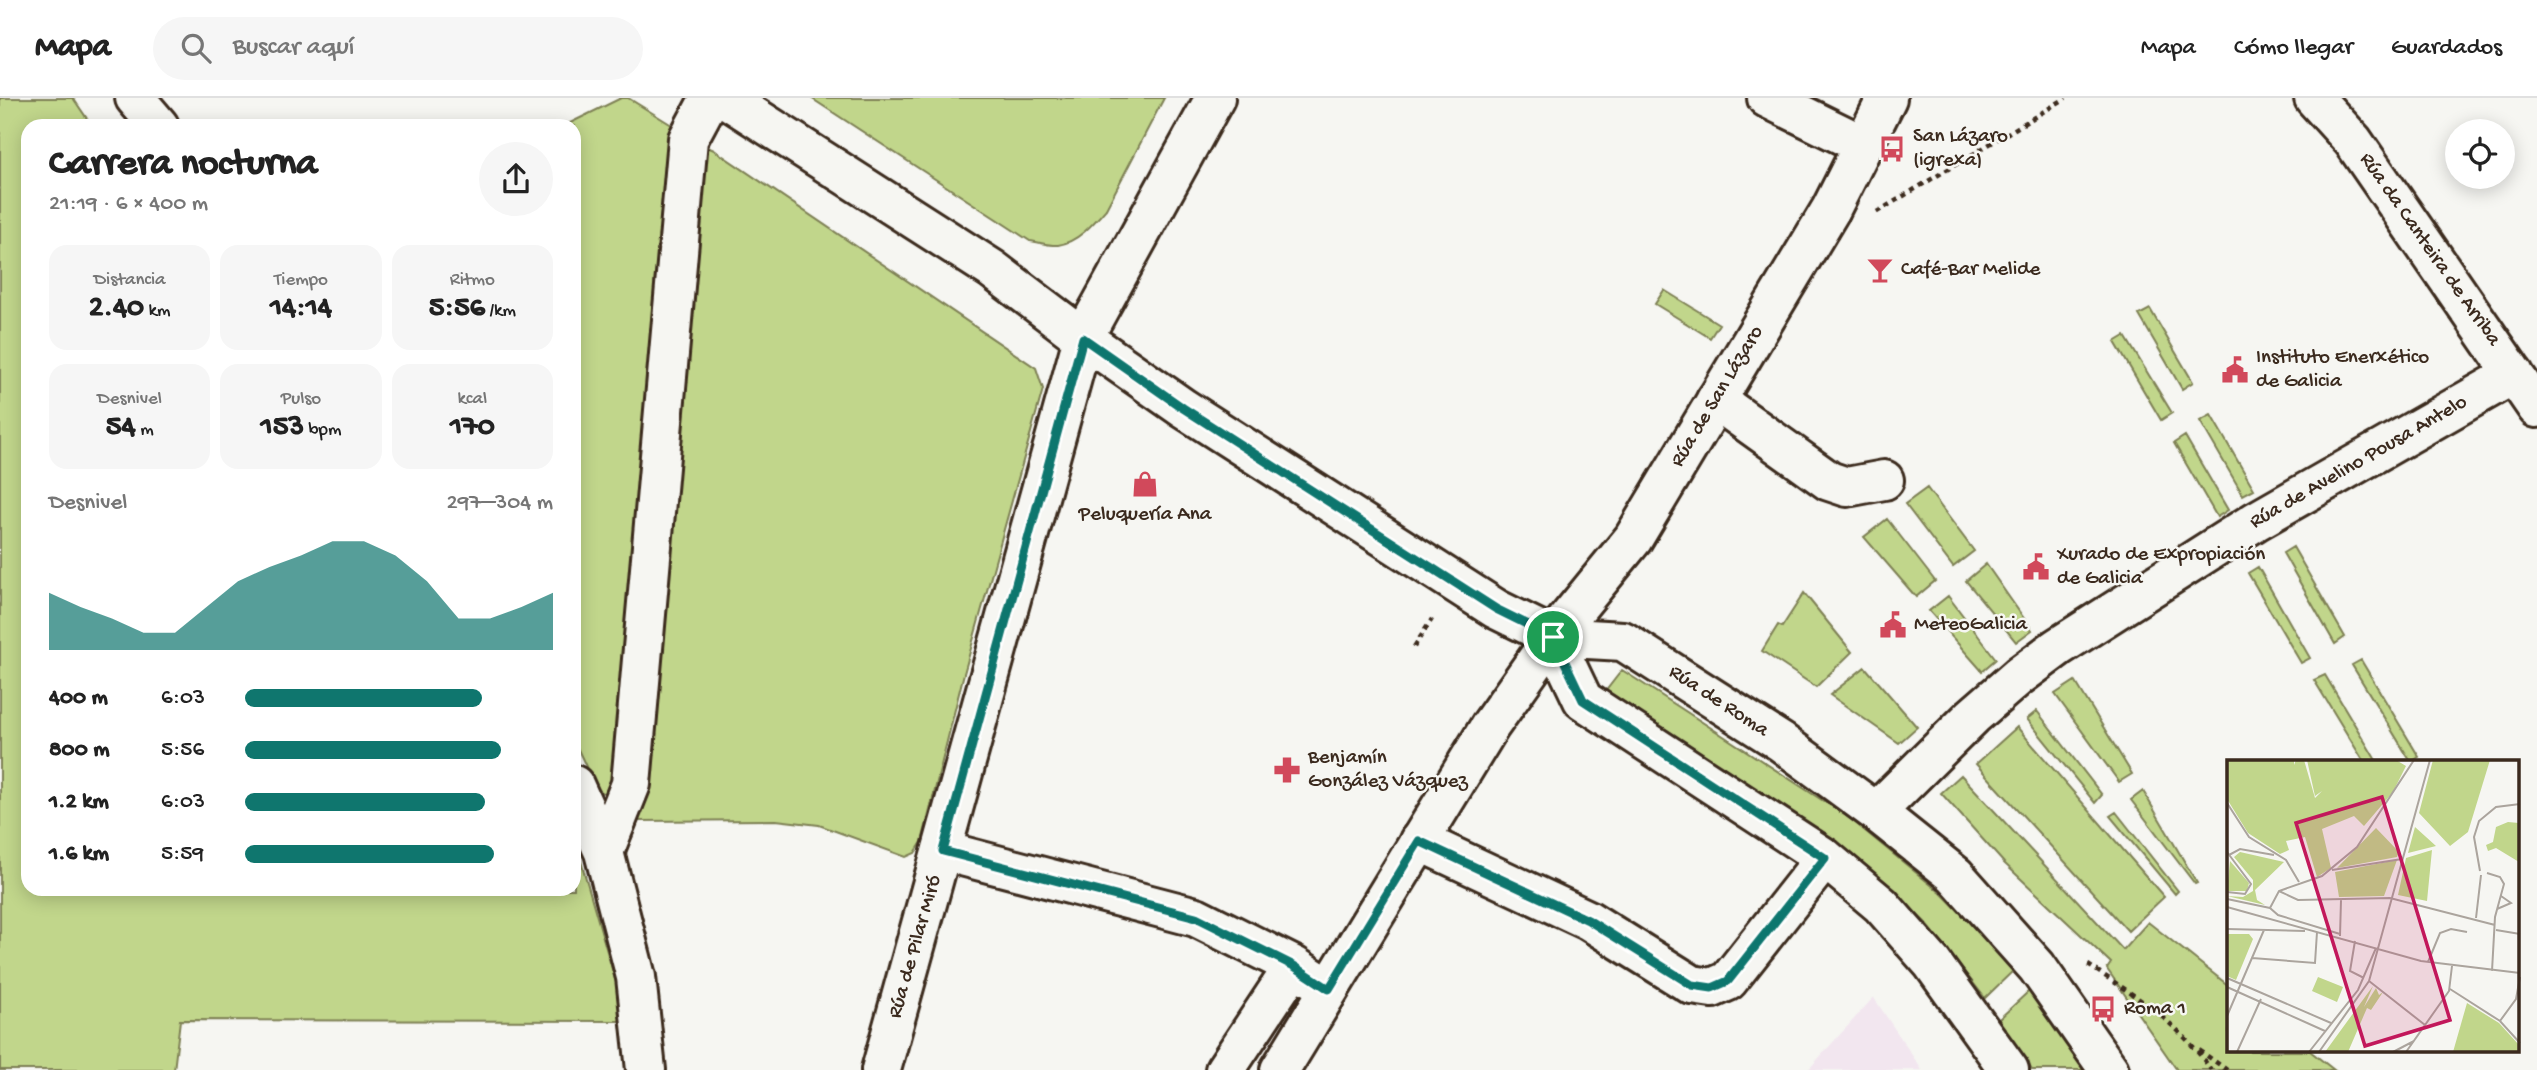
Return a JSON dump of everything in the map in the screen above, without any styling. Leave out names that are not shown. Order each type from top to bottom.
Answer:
[{"type":"street","points":[[135,98],[153,119]]},
{"type":"street","points":[[604,852],[631,784],[688,139],[710,98]]},
{"type":"street","points":[[725,98],[992,269],[1083,338],[1183,408],[1496,609],[1553,637],[1583,700],[1825,858],[1881,905],[1924,953],[1976,1021],[2009,1070]]},
{"type":"street","name":"Rúa de Pilar Miró","points":[[881,1070],[1083,338],[1215,98]]},
{"type":"street","points":[[1767,98],[1863,145]]},
{"type":"street","name":"Rúa de San Lázaro","points":[[1280,1070],[1490,726],[1553,637],[1633,539],[1831,209],[1887,98]]},
{"type":"street","name":"Rúa da Canteira de Arriba","points":[[2314,98],[2353,141],[2537,408]]},
{"type":"street","name":"Rúa de Avelino Pousa Antelo","points":[[1876,812],[1973,716],[2058,647],[2256,521],[2514,374]]},
{"type":"street","points":[[1716,400],[1829,481],[1847,487],[1884,480]]},
{"type":"street","name":"Rúa de Roma","points":[[1553,637],[1623,641],[1781,742],[1876,812],[1955,875],[2037,967],[2109,1070]]},
{"type":"street","points":[[581,801],[604,852],[636,977],[646,1070]]},
{"type":"street","points":[[1419,841],[1588,920],[1692,985],[1712,988],[1728,981],[1825,858]]},
{"type":"street","points":[[943,851],[1196,917],[1294,966],[1329,989]]},
{"type":"street","points":[[1224,1070],[1294,966]]},
{"type":"path","points":[[1867,218],[2066,98]]},
{"type":"path","points":[[1414,647],[1432,619]]},
{"type":"path","points":[[2087,964],[2142,1000],[2197,1049],[2227,1070]]},
{"type":"path","points":[[2197,1049],[2211,1070]]},
{"type":"shaded area","points":[[1873,998],[1922,1070],[1808,1070]]},
{"type":"green space","points":[[0,98],[73,98],[87,119],[21,119],[21,896],[581,896],[581,861],[627,1021],[180,1020],[174,1070],[0,1070]]},
{"type":"green space","points":[[621,98],[628,98],[675,127],[627,755],[608,796],[596,788],[581,756],[581,119],[578,119]]},
{"type":"green space","points":[[811,98],[1164,98],[1106,209],[1079,236],[1055,245],[1030,241]]},
{"type":"green space","points":[[703,145],[1036,368],[1043,389],[963,677],[922,842],[915,853],[906,857],[819,825],[776,820],[638,821],[693,153]]},
{"type":"green space","points":[[1664,290],[1719,324],[1710,338],[1655,304]]},
{"type":"green space","points":[[2150,309],[2193,382],[2182,389],[2139,315]]},
{"type":"green space","points":[[2125,336],[2172,413],[2161,420],[2115,342]]},
{"type":"green space","points":[[2211,415],[2254,489],[2243,495],[2200,421]]},
{"type":"green space","points":[[2185,436],[2228,510],[2217,517],[2174,443]]},
{"type":"green space","points":[[1927,488],[1974,551],[1953,567],[1905,504]]},
{"type":"green space","points":[[1887,519],[1935,581],[1916,597],[1864,537]]},
{"type":"green space","points":[[2293,547],[2345,637],[2335,644],[2283,553]]},
{"type":"green space","points":[[1986,564],[2032,630],[2016,642],[1966,581]]},
{"type":"green space","points":[[2258,567],[2310,658],[2301,663],[2248,573]]},
{"type":"green space","points":[[1804,593],[1852,652],[1816,687],[1762,651],[1778,625],[1782,627]]},
{"type":"green space","points":[[1948,596],[1996,659],[1982,671],[1929,611]]},
{"type":"green space","points":[[2361,660],[2419,757],[2410,760],[2352,665]]},
{"type":"green space","points":[[1865,667],[1917,727],[1899,743],[1830,695]]},
{"type":"green space","points":[[1622,670],[1848,817],[1941,893],[2015,969],[1985,998],[1926,923],[1858,859],[1605,692]]},
{"type":"green space","points":[[2325,675],[2376,760],[2363,760],[2314,680]]},
{"type":"green space","points":[[2075,681],[2132,774],[2119,782],[2055,694]]},
{"type":"green space","points":[[2037,711],[2102,795],[2095,803],[2027,719]]},
{"type":"green space","points":[[2017,727],[2164,897],[2128,931],[1976,764]]},
{"type":"green space","points":[[1961,775],[2123,950],[2148,922],[2227,984],[2227,1052],[2311,1052],[2334,1070],[2177,1070],[2107,969],[2111,963],[2004,863],[1941,793]]},
{"type":"green space","points":[[2143,791],[2197,883],[2195,884],[2131,800]]},
{"type":"green space","points":[[2116,812],[2178,891],[2175,894],[2110,816]]},
{"type":"green space","points":[[2029,991],[2085,1070],[2032,1070],[1998,1020]]},
{"type":"place","name":"San Lázaro (igrexa)","points":[[1892,149]]},
{"type":"place","name":"Café-Bar Melide","points":[[1880,270]]},
{"type":"place","name":"Instituto Enerxético de Galicia","points":[[2235,370]]},
{"type":"place","name":"Peluquería Ana","points":[[1145,484]]},
{"type":"place","name":"Xurado de Expropiación de Galicia","points":[[2036,567]]},
{"type":"place","name":"MeteoGalicia","points":[[1893,625]]},
{"type":"place","name":"Benjamín González Vázquez","points":[[1287,770]]},
{"type":"place","name":"Roma 1","points":[[2103,1009]]},
{"type":"route","points":[[1083,338],[1183,408],[1496,609],[1553,637],[1583,700],[1825,858],[1728,981],[1712,988],[1692,985],[1588,920],[1419,841],[1329,989],[1294,966],[1196,917],[943,851],[1062,406],[1083,338]]}]
